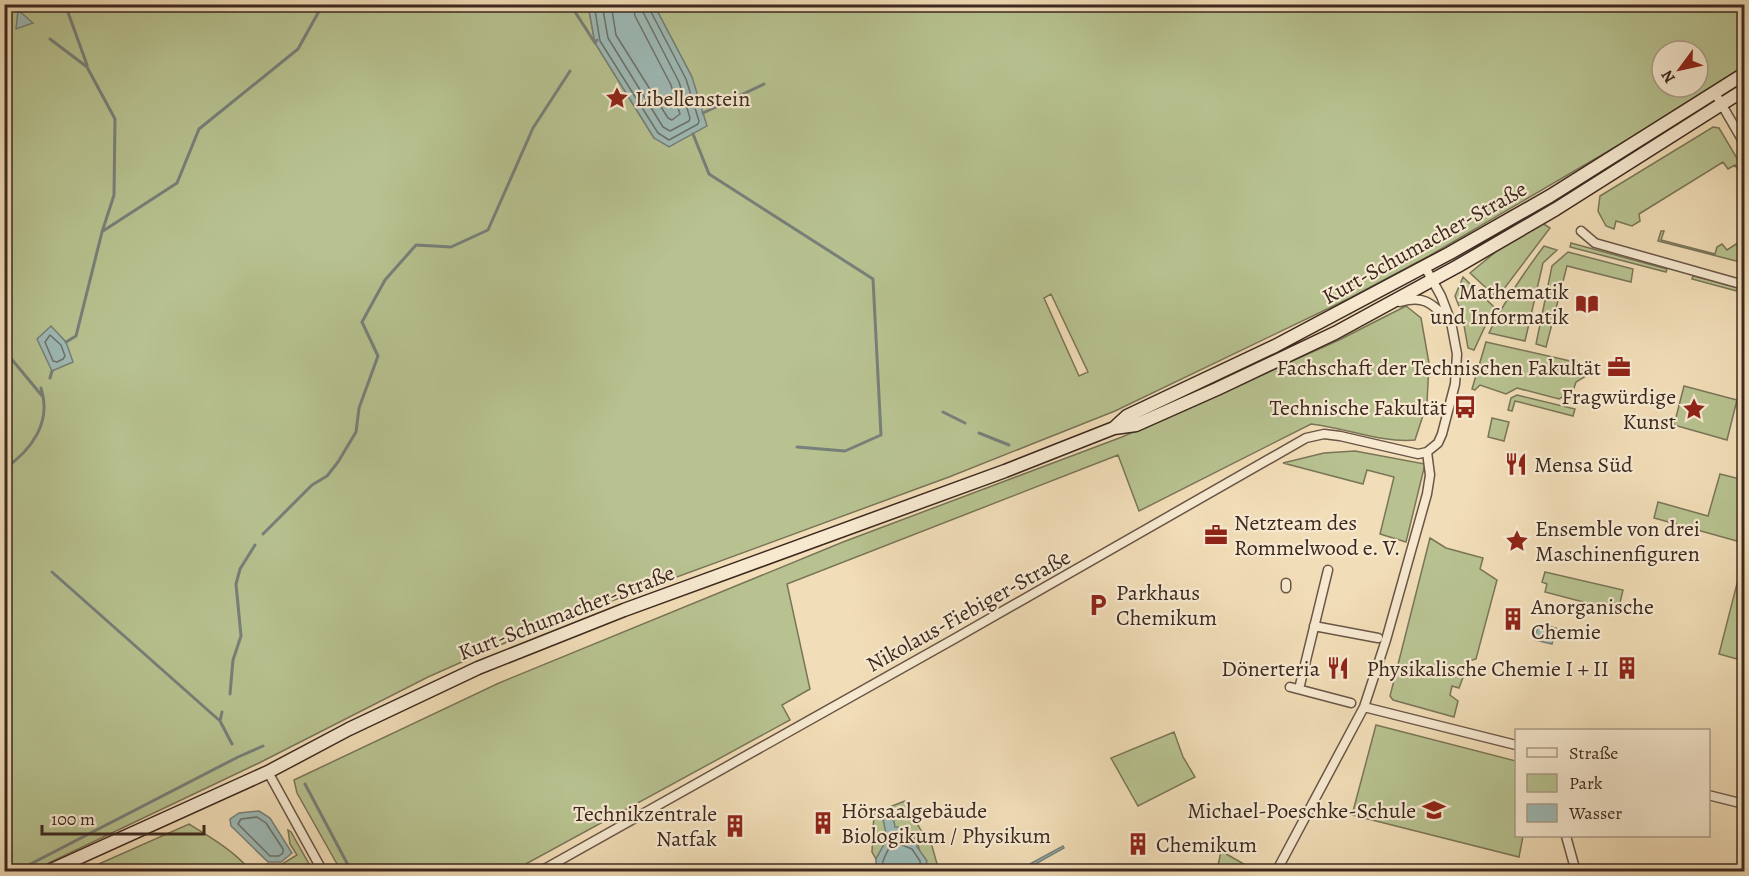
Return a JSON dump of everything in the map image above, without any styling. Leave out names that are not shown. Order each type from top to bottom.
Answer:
[{"type":"main road","name":"Kurt-Schumacher-Straße","points":[[1114,428],[1127,416],[1275,346],[1425,267],[1550,196],[1744,74]]},
{"type":"main road","name":"Kurt-Schumacher-Straße","points":[[47,872],[267,772],[426,692],[522,650],[624,610],[1005,471],[1114,428],[1136,425],[1216,389],[1335,333],[1433,280],[1556,209],[1744,90]]},
{"type":"street","points":[[1715,93],[1744,143]]},
{"type":"street","points":[[1581,231],[1595,243],[1737,284],[1744,283]]},
{"type":"street","points":[[1279,870],[1364,706],[1386,640],[1427,494],[1430,475],[1427,452],[1438,443],[1442,434],[1455,384],[1457,354],[1450,321],[1425,267]]},
{"type":"street","points":[[1384,306],[1413,298],[1430,302],[1450,321]]},
{"type":"street","name":"Nikolaus-Fiebiger-Straße","points":[[539,872],[1306,438],[1324,434],[1409,454],[1427,452]]},
{"type":"street","points":[[1328,572],[1315,610],[1295,688],[1347,703]]},
{"type":"street","points":[[1310,631],[1378,638]]},
{"type":"street","points":[[1364,706],[1515,745]]},
{"type":"street","points":[[267,772],[323,872]]},
{"type":"street","points":[[1710,796],[1744,804]]},
{"type":"street","points":[[1566,837],[1576,872]]},
{"type":"green space","points":[[5,5],[588,5],[595,43],[654,138],[692,77],[654,5],[1744,5],[1744,66],[1710,88],[1710,39],[1650,39],[1650,99],[1692,99],[1629,139],[1429,256],[1350,298],[1115,411],[949,477],[576,614],[500,645],[428,677],[259,763],[32,871],[5,872]],"holes":[[[1051,294],[1088,372],[1079,376],[1044,298]]]},
{"type":"green space","points":[[1713,127],[1719,128],[1744,170],[1744,180],[1735,165],[1728,169],[1723,162],[1639,214],[1640,221],[1632,226],[1616,221],[1614,229],[1606,226],[1598,211],[1600,196]]},
{"type":"green space","points":[[1542,223],[1550,228],[1497,298],[1470,273],[1498,250]]},
{"type":"green space","points":[[1661,231],[1664,231],[1661,240],[1715,254],[1717,247],[1722,244],[1727,250],[1744,239],[1744,263],[1658,241]]},
{"type":"green space","points":[[1571,243],[1667,269],[1666,272],[1570,247]]},
{"type":"green space","points":[[1544,246],[1557,250],[1543,263],[1525,341],[1489,333],[1514,288]]},
{"type":"green space","points":[[1568,252],[1633,269],[1631,282],[1567,266],[1546,347],[1536,344],[1552,266]]},
{"type":"green space","points":[[1693,276],[1744,289],[1744,293],[1692,279]]},
{"type":"green space","points":[[1463,277],[1494,307],[1474,350],[1468,348],[1462,314],[1455,296]]},
{"type":"green space","points":[[1406,306],[1421,318],[1429,363],[1427,403],[1415,440],[1376,437],[1311,424],[1139,511],[1118,455],[787,584],[810,689],[782,705],[790,720],[513,871],[341,871],[297,793],[294,780],[499,683],[843,542],[1122,437],[1339,340]]},
{"type":"green space","points":[[1486,342],[1599,368],[1576,382],[1573,391],[1559,399],[1517,388],[1506,394],[1480,385],[1475,390],[1472,389]]},
{"type":"green space","points":[[1684,386],[1737,400],[1727,440],[1674,425]]},
{"type":"green space","points":[[1517,395],[1575,409],[1573,416],[1515,401],[1512,411],[1508,410],[1511,398]]},
{"type":"green space","points":[[1492,418],[1509,422],[1504,441],[1488,437]]},
{"type":"green space","points":[[1355,451],[1425,464],[1406,542],[1380,534],[1394,477],[1367,470],[1363,484],[1283,463],[1324,453]]},
{"type":"green space","points":[[1720,474],[1744,480],[1744,506],[1740,523],[1744,524],[1744,543],[1654,518],[1658,502],[1708,516]]},
{"type":"green space","points":[[1430,538],[1446,548],[1483,558],[1480,569],[1497,580],[1476,659],[1469,661],[1459,688],[1452,686],[1450,695],[1458,701],[1454,717],[1393,700],[1390,696]]},
{"type":"green space","points":[[1742,564],[1744,565],[1744,661],[1719,654]]},
{"type":"green space","points":[[1545,572],[1623,590],[1618,611],[1545,592],[1547,584],[1542,582]]},
{"type":"green space","name":"Michael-Poeschke-Schule","points":[[1376,725],[1515,761],[1515,837],[1523,837],[1519,857],[1352,815]]},
{"type":"green space","points":[[1174,732],[1183,757],[1195,777],[1138,806],[1111,758]]},
{"type":"green space","points":[[905,801],[932,846],[939,871],[925,869],[916,838],[909,842],[906,841],[907,833],[886,830],[887,839],[876,859],[872,852],[874,813]]},
{"type":"green space","points":[[189,824],[230,851],[251,871],[83,871]]},
{"type":"green space","points":[[288,830],[313,871],[266,871],[264,868],[267,864],[279,866],[297,855],[290,844]]},
{"type":"green space","points":[[1221,851],[1256,871],[1217,871]]},
{"type":"water","points":[[588,5],[654,5],[692,77],[707,126],[669,147],[654,138],[595,43]]},
{"type":"water","points":[[18,10],[33,23],[16,29]]},
{"type":"water","points":[[51,326],[66,342],[73,362],[52,371],[37,339]]},
{"type":"water","points":[[1538,624],[1556,628],[1552,644],[1535,640]]},
{"type":"water","points":[[259,811],[270,818],[292,853],[281,862],[268,862],[231,826],[230,819],[239,813]]},
{"type":"water","points":[[889,817],[894,821],[895,827],[905,827],[906,841],[909,842],[916,838],[917,847],[927,861],[925,868],[932,869],[931,871],[876,871],[876,859],[887,839],[883,819]]},
{"type":"water","points":[[1063,846],[1064,848],[1023,871],[1017,871]]},
{"type":"waterway","points":[[65,4],[87,65]]},
{"type":"waterway","points":[[103,231],[177,183],[199,129],[298,49],[323,4]]},
{"type":"waterway","points":[[570,4],[595,43],[597,40]]},
{"type":"waterway","points":[[50,39],[87,67],[115,119],[114,195],[102,232],[76,336],[66,342]]},
{"type":"waterway","points":[[263,534],[312,485],[327,476],[356,432],[359,408],[378,356],[362,322],[385,280],[416,245],[451,247],[488,230],[533,128],[570,71]]},
{"type":"waterway","points":[[703,113],[764,84]]},
{"type":"waterway","points":[[693,134],[709,174],[873,279],[881,435],[845,451],[797,447]]},
{"type":"waterway","points":[[4,350],[43,397]]},
{"type":"waterway","points":[[50,378],[52,371]]},
{"type":"waterway","points":[[4,469],[31,444],[42,424],[44,400],[41,388]]},
{"type":"waterway","points":[[943,412],[965,423]]},
{"type":"waterway","points":[[979,433],[1009,445]]},
{"type":"waterway","points":[[230,694],[233,660],[241,636],[236,584],[240,569],[255,545]]},
{"type":"waterway","points":[[52,572],[220,721],[232,744]]},
{"type":"waterway","points":[[220,721],[222,712]]},
{"type":"waterway","points":[[15,872],[263,746]]},
{"type":"waterway","points":[[305,784],[353,872]]},
{"type":"place","name":"Libellenstein","points":[[617,98]]},
{"type":"place","name":"Mathematik und Informatik","points":[[1587,304]]},
{"type":"place","name":"Fachschaft der Technischen Fakultät","points":[[1619,367]]},
{"type":"place","name":"Technische Fakultät","points":[[1465,407]]},
{"type":"place","name":"Fragwürdige Kunst","points":[[1694,409]]},
{"type":"place","name":"Mensa Süd","points":[[1516,464]]},
{"type":"place","name":"Netzteam des Rommelwood e. V.","points":[[1216,535]]},
{"type":"place","name":"Ensemble von drei Maschinenfiguren","points":[[1517,541]]},
{"type":"place","name":"Parkhaus Chemikum","points":[[1098,605]]},
{"type":"place","name":"Anorganische Chemie","points":[[1513,619]]},
{"type":"place","name":"Dönerteria","points":[[1338,668]]},
{"type":"place","name":"Physikalische Chemie I + II","points":[[1627,668]]},
{"type":"place","name":"Michael-Poeschke-Schule","points":[[1434,810]]},
{"type":"place","name":"Hörsaalgebäude Biologikum / Physikum","points":[[823,823]]},
{"type":"place","name":"Technikzentrale Natfak","points":[[735,826]]},
{"type":"place","name":"Chemikum","points":[[1138,844]]}]
